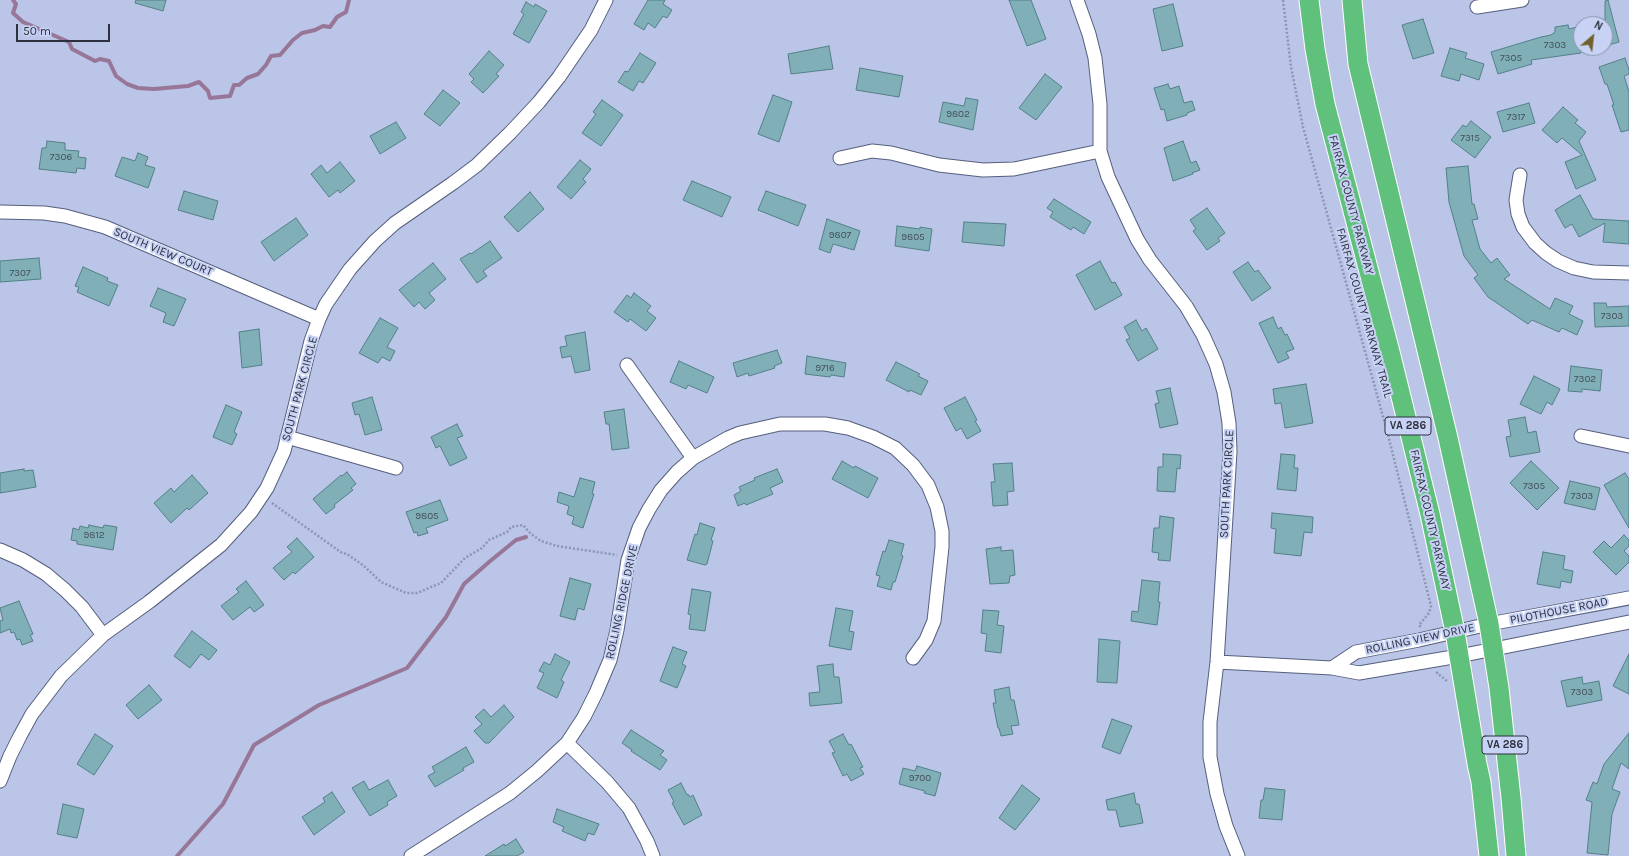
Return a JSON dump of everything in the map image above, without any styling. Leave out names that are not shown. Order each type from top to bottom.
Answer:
[{"type":"highway","name":"FAIRFAX COUNTY PARKWAY","points":[[1309,0],[1315,49],[1325,104],[1390,352],[1430,514],[1455,632],[1477,764],[1482,782],[1489,856]]},
{"type":"highway","name":"VA 286","points":[[1352,0],[1358,64],[1446,431],[1489,624],[1500,696],[1516,856]]},
{"type":"street","name":"SOUTH PARK CIRCLE","points":[[0,782],[20,736],[41,702],[61,676],[103,635],[149,602],[221,545],[251,512],[262,496],[276,470],[287,437],[311,341],[319,319],[326,304],[350,269],[375,240],[395,223],[453,183],[477,164],[510,134],[539,102],[575,55],[606,0]]},
{"type":"street","name":"SOUTH PARK CIRCLE","points":[[1077,0],[1090,34],[1095,58],[1100,104],[1100,151],[1108,177],[1137,239],[1150,260],[1186,306],[1204,335],[1216,364],[1224,392],[1229,423],[1230,452],[1217,662],[1210,722],[1210,757],[1217,794],[1226,826],[1238,856]]},
{"type":"street","points":[[1477,7],[1522,0]]},
{"type":"street","points":[[840,158],[872,151],[891,153],[939,165],[983,170],[1014,168],[1100,151]]},
{"type":"street","points":[[1520,175],[1516,200],[1518,214],[1531,237],[1546,253],[1558,261],[1574,268],[1593,272],[1629,273]]},
{"type":"street","name":"SOUTH VIEW COURT","points":[[0,212],[44,213],[65,216],[105,227],[319,319]]},
{"type":"street","points":[[627,365],[693,458]]},
{"type":"street","name":"ROLLING RIDGE DRIVE","points":[[411,856],[510,793],[537,771],[567,743],[584,717],[610,660],[617,630],[629,557],[639,528],[649,509],[661,490],[677,472],[693,458],[713,445],[740,433],[766,426],[793,423],[825,424],[854,430],[873,437],[895,448],[906,457],[922,476],[933,497],[938,513],[942,531],[942,547],[934,620],[926,640],[913,658]]},
{"type":"street","points":[[1581,436],[1629,446]]},
{"type":"street","points":[[287,437],[396,468]]},
{"type":"street","points":[[0,550],[23,560],[46,574],[82,607],[103,635]]},
{"type":"street","name":"PILOTHOUSE ROAD","points":[[1489,624],[1629,598]]},
{"type":"street","name":"PILOTHOUSE ROAD","points":[[1493,649],[1629,622]]},
{"type":"street","name":"ROLLING VIEW DRIVE","points":[[1332,668],[1356,652],[1489,624]]},
{"type":"street","name":"ROLLING VIEW DRIVE","points":[[1217,662],[1332,668],[1359,673],[1493,649]]},
{"type":"street","points":[[567,743],[607,782],[629,808],[648,841],[653,856]]},
{"type":"path","name":"FAIRFAX COUNTY PARKWAY TRAIL","points":[[1283,0],[1291,67],[1303,127],[1387,431],[1431,606],[1429,613],[1420,625]]},
{"type":"path","points":[[262,496],[342,553],[347,554],[364,566],[381,582],[406,593],[417,593],[441,583],[465,558],[482,548],[489,540],[507,532],[511,527],[523,525],[530,534],[541,541],[557,546],[629,557]]},
{"type":"building","points":[[136,0],[166,0],[163,11],[135,3]]},
{"type":"building","points":[[648,0],[665,0],[663,4],[672,10],[667,18],[663,16],[655,28],[648,23],[644,30],[634,24]]},
{"type":"building","points":[[1009,0],[1031,0],[1046,39],[1027,46]]},
{"type":"building","points":[[1608,0],[1612,16],[1605,16],[1605,1]]},
{"type":"building","points":[[526,2],[534,7],[535,4],[547,11],[529,43],[513,34],[524,14],[521,12]]},
{"type":"building","points":[[1173,4],[1183,46],[1162,51],[1153,9]]},
{"type":"building","points":[[1423,19],[1434,53],[1413,59],[1402,25]]},
{"type":"building","points":[[1613,19],[1619,42],[1613,44]]},
{"type":"building","points":[[1568,25],[1569,29],[1573,28],[1573,54],[1531,60],[1532,64],[1498,74],[1491,52],[1551,35],[1555,32],[1555,27]]},
{"type":"building","points":[[829,46],[833,69],[791,74],[788,54]]},
{"type":"building","points":[[1450,48],[1467,53],[1465,58],[1484,64],[1479,80],[1461,74],[1459,81],[1441,76]]},
{"type":"building","points":[[489,51],[504,65],[496,74],[499,76],[483,93],[471,82],[474,79],[469,74]]},
{"type":"building","points":[[640,53],[656,63],[643,83],[639,81],[633,91],[618,82],[625,71],[628,72]]},
{"type":"building","points":[[1625,58],[1629,70],[1629,74],[1624,76],[1629,92],[1629,130],[1621,132],[1607,84],[1605,84],[1599,67]]},
{"type":"building","points":[[860,68],[903,76],[899,97],[856,90]]},
{"type":"building","points":[[1045,74],[1062,87],[1036,120],[1019,108]]},
{"type":"building","points":[[1168,84],[1170,89],[1179,86],[1184,103],[1192,101],[1195,110],[1187,113],[1187,115],[1167,121],[1164,109],[1161,110],[1154,88]]},
{"type":"building","points":[[443,90],[460,103],[440,126],[424,114]]},
{"type":"building","points":[[773,95],[792,102],[779,142],[758,134]]},
{"type":"building","points":[[966,98],[978,100],[973,130],[939,122],[943,102],[964,106]]},
{"type":"building","points":[[602,100],[623,115],[601,146],[582,133],[596,114],[593,112]]},
{"type":"building","points":[[1529,103],[1535,123],[1503,132],[1497,112]]},
{"type":"building","points":[[1563,107],[1578,120],[1575,123],[1586,132],[1579,141],[1596,180],[1576,189],[1565,162],[1582,155],[1562,138],[1557,143],[1542,130]]},
{"type":"building","points":[[1471,121],[1491,137],[1475,158],[1451,140],[1463,125],[1466,127]]},
{"type":"building","points":[[396,122],[406,138],[380,154],[370,136]]},
{"type":"building","points":[[47,141],[65,143],[65,150],[79,151],[78,157],[86,158],[85,169],[77,168],[76,173],[39,169],[42,148],[46,148]]},
{"type":"building","points":[[1183,141],[1191,163],[1196,161],[1200,170],[1173,181],[1164,148]]},
{"type":"building","points":[[138,153],[148,157],[145,165],[155,168],[148,188],[115,176],[122,157],[135,161]]},
{"type":"building","points":[[580,160],[591,169],[583,179],[586,182],[571,199],[557,187]]},
{"type":"building","points":[[340,162],[355,181],[340,193],[338,190],[329,197],[311,174],[321,165],[327,173]]},
{"type":"building","points":[[1468,166],[1472,204],[1474,204],[1478,219],[1472,220],[1480,249],[1491,263],[1497,258],[1510,275],[1504,279],[1550,309],[1555,298],[1573,306],[1569,314],[1583,321],[1577,335],[1562,328],[1559,332],[1532,320],[1528,324],[1488,297],[1474,278],[1478,275],[1464,256],[1449,202],[1446,168]]},
{"type":"building","points":[[692,181],[731,197],[722,217],[683,200]]},
{"type":"building","points":[[184,191],[218,201],[213,220],[178,210]]},
{"type":"building","points":[[766,191],[806,205],[798,226],[758,210]]},
{"type":"building","points":[[530,192],[544,209],[518,232],[504,217]]},
{"type":"building","points":[[1580,195],[1593,219],[1629,221],[1629,244],[1603,242],[1605,223],[1579,237],[1572,224],[1565,228],[1555,210]]},
{"type":"building","points":[[1054,199],[1091,222],[1084,234],[1073,227],[1071,230],[1050,217],[1053,212],[1047,208]]},
{"type":"building","points":[[1207,208],[1225,233],[1218,238],[1220,241],[1207,250],[1193,231],[1196,229],[1190,220]]},
{"type":"building","points":[[296,218],[308,235],[274,261],[261,242]]},
{"type":"building","points":[[827,219],[860,231],[854,250],[833,244],[830,253],[819,249]]},
{"type":"building","points":[[964,222],[1006,224],[1004,246],[962,242]]},
{"type":"building","points":[[897,226],[932,229],[929,251],[895,246]]},
{"type":"building","points":[[490,241],[502,258],[483,271],[487,276],[477,283],[460,259],[470,253],[471,254]]},
{"type":"building","points":[[39,258],[41,279],[0,282],[0,261]]},
{"type":"building","points":[[1100,261],[1112,283],[1115,282],[1122,295],[1095,310],[1076,275]]},
{"type":"building","points":[[1248,262],[1255,272],[1258,270],[1271,288],[1252,301],[1233,272]]},
{"type":"building","points":[[433,263],[446,279],[429,293],[435,300],[425,309],[419,302],[414,307],[399,290]]},
{"type":"building","points":[[83,267],[108,278],[107,281],[118,285],[109,306],[77,292],[79,287],[75,286]]},
{"type":"building","points":[[158,288],[186,299],[174,326],[163,322],[166,313],[150,306]]},
{"type":"building","points":[[634,293],[651,306],[647,311],[656,318],[646,331],[630,319],[628,322],[614,312],[627,295],[631,298]]},
{"type":"building","points":[[1594,303],[1606,303],[1607,307],[1629,306],[1629,326],[1595,327]]},
{"type":"building","points":[[1273,317],[1278,329],[1281,327],[1285,335],[1287,334],[1294,349],[1286,352],[1289,358],[1278,363],[1259,323]]},
{"type":"building","points":[[380,318],[398,328],[387,347],[395,351],[390,361],[382,357],[378,363],[359,353]]},
{"type":"building","points":[[1136,320],[1142,331],[1146,328],[1158,349],[1138,361],[1126,340],[1130,338],[1124,327]]},
{"type":"building","points":[[259,329],[262,365],[242,368],[239,332]]},
{"type":"building","points":[[585,332],[590,370],[575,373],[571,356],[562,358],[560,347],[567,346],[565,336]]},
{"type":"building","points":[[777,350],[782,363],[774,366],[775,368],[749,376],[748,373],[737,377],[733,363]]},
{"type":"building","points":[[807,356],[846,363],[844,377],[805,374]]},
{"type":"building","points":[[679,361],[714,377],[707,393],[688,385],[686,389],[670,382]]},
{"type":"building","points":[[896,362],[920,374],[918,376],[928,381],[921,395],[910,390],[909,392],[886,380]]},
{"type":"building","points":[[1571,366],[1602,370],[1600,391],[1582,389],[1582,392],[1568,391]]},
{"type":"building","points":[[1534,376],[1560,389],[1552,405],[1547,402],[1541,414],[1520,404]]},
{"type":"building","points":[[1306,384],[1313,423],[1285,428],[1281,403],[1275,404],[1273,389]]},
{"type":"building","points":[[1170,388],[1178,424],[1160,428],[1155,404],[1159,403],[1156,391]]},
{"type":"building","points":[[372,397],[382,430],[365,435],[359,414],[355,415],[352,403]]},
{"type":"building","points":[[965,397],[981,431],[967,439],[961,428],[956,431],[944,408]]},
{"type":"building","points":[[226,405],[242,412],[234,432],[237,434],[232,445],[213,437]]},
{"type":"building","points":[[624,409],[629,448],[612,450],[609,424],[606,424],[604,412]]},
{"type":"building","points":[[1525,417],[1528,433],[1536,431],[1540,452],[1510,457],[1506,437],[1511,436],[1508,420]]},
{"type":"building","points":[[457,424],[463,436],[457,438],[467,458],[450,466],[440,446],[436,448],[431,437]]},
{"type":"building","points":[[1163,454],[1181,455],[1180,469],[1177,468],[1175,492],[1157,491],[1158,467],[1163,467]]},
{"type":"building","points":[[1281,454],[1295,455],[1294,468],[1298,468],[1296,491],[1277,489]]},
{"type":"building","points":[[842,461],[854,468],[855,466],[878,478],[868,498],[832,479]]},
{"type":"building","points":[[1531,461],[1559,488],[1537,510],[1510,483]]},
{"type":"building","points":[[1012,463],[1014,491],[1007,492],[1008,505],[993,506],[991,482],[995,482],[993,464]]},
{"type":"building","points":[[24,469],[24,471],[33,470],[36,487],[0,493],[0,473]]},
{"type":"building","points":[[777,469],[783,482],[770,488],[773,494],[746,505],[745,503],[738,506],[734,495],[741,491],[739,487],[755,480],[754,478]]},
{"type":"building","points":[[347,472],[356,484],[351,488],[353,490],[334,505],[335,507],[326,514],[313,499],[341,475],[342,476]]},
{"type":"building","points":[[1625,473],[1629,479],[1629,528],[1604,485]]},
{"type":"building","points":[[192,475],[208,493],[189,510],[187,508],[171,523],[154,503],[171,488],[174,492]]},
{"type":"building","points":[[580,478],[595,482],[592,494],[594,494],[583,528],[572,524],[574,517],[567,514],[569,506],[557,502],[559,492],[574,497]]},
{"type":"building","points":[[1570,481],[1600,488],[1595,510],[1564,503]]},
{"type":"building","points":[[440,500],[448,520],[426,528],[428,533],[418,536],[417,532],[414,533],[406,512]]},
{"type":"building","points":[[1272,513],[1313,517],[1312,533],[1304,532],[1301,556],[1274,553],[1276,529],[1271,528]]},
{"type":"building","points":[[1160,516],[1174,518],[1170,561],[1158,560],[1159,553],[1152,552],[1154,528],[1159,528]]},
{"type":"building","points":[[700,523],[715,528],[711,540],[713,541],[707,564],[705,565],[687,560]]},
{"type":"building","points":[[89,525],[103,528],[104,525],[117,527],[113,550],[77,544],[77,541],[71,540],[73,528],[79,530],[80,526],[88,528]]},
{"type":"building","points":[[1624,535],[1629,540],[1629,546],[1624,551],[1629,556],[1629,562],[1616,575],[1593,552],[1604,541],[1611,548]]},
{"type":"building","points":[[297,538],[314,557],[295,574],[293,572],[284,580],[273,568],[292,552],[287,547]]},
{"type":"building","points":[[889,540],[904,544],[901,555],[903,556],[891,590],[877,586],[880,576],[876,575],[883,551],[885,552]]},
{"type":"building","points":[[1001,547],[1001,551],[1013,550],[1015,575],[1010,576],[1009,583],[990,584],[986,549]]},
{"type":"building","points":[[1543,552],[1565,556],[1563,569],[1573,571],[1571,583],[1561,581],[1560,588],[1537,584]]},
{"type":"building","points":[[570,578],[591,584],[584,610],[578,608],[575,620],[560,616]]},
{"type":"building","points":[[1142,580],[1160,582],[1158,602],[1160,602],[1157,625],[1131,621],[1132,611],[1138,612]]},
{"type":"building","points":[[246,581],[264,605],[254,612],[250,607],[233,620],[221,606],[239,592],[236,589]]},
{"type":"building","points":[[692,589],[711,592],[705,631],[689,629],[691,615],[688,614]]},
{"type":"building","points":[[19,601],[33,634],[30,635],[33,641],[22,645],[20,639],[17,640],[14,632],[11,633],[10,629],[0,633],[0,621],[3,620],[0,608]]},
{"type":"building","points":[[836,608],[853,611],[849,631],[854,632],[851,650],[829,646]]},
{"type":"building","points":[[983,610],[999,611],[997,625],[1004,626],[1001,653],[985,651],[987,634],[981,633]]},
{"type":"building","points":[[192,631],[217,650],[209,660],[201,654],[190,668],[174,656]]},
{"type":"building","points":[[1099,639],[1120,641],[1117,683],[1097,682]]},
{"type":"building","points":[[673,647],[687,652],[682,664],[686,666],[677,688],[660,681]]},
{"type":"building","points":[[555,654],[570,662],[561,680],[564,682],[557,698],[537,688],[544,673],[539,671],[544,662],[550,665]]},
{"type":"building","points":[[1629,654],[1629,694],[1613,686]]},
{"type":"building","points":[[833,664],[834,677],[839,677],[842,703],[810,706],[809,693],[820,692],[817,666]]},
{"type":"building","points":[[1582,677],[1583,684],[1599,681],[1602,700],[1567,707],[1561,681]]},
{"type":"building","points":[[149,685],[162,700],[138,719],[126,705]]},
{"type":"building","points":[[1009,687],[1011,700],[1014,700],[1019,725],[1011,726],[1013,734],[1001,736],[993,703],[996,703],[994,690]]},
{"type":"building","points":[[504,705],[514,717],[489,743],[485,743],[474,731],[482,724],[475,717],[484,709],[491,717]]},
{"type":"building","points":[[1112,719],[1132,726],[1120,754],[1102,747]]},
{"type":"building","points":[[631,730],[664,751],[660,755],[667,760],[660,770],[631,751],[632,750],[622,743]]},
{"type":"building","points":[[1629,733],[1629,769],[1621,763],[1612,789],[1620,792],[1612,814],[1608,855],[1587,853],[1592,802],[1586,800],[1593,782],[1597,784],[1604,764]]},
{"type":"building","points":[[95,734],[113,746],[94,775],[77,764]]},
{"type":"building","points":[[843,734],[849,745],[851,744],[863,767],[860,768],[864,774],[851,781],[847,774],[843,776],[832,753],[835,752],[829,741]]},
{"type":"building","points":[[466,747],[474,762],[463,768],[464,770],[435,787],[428,776],[435,772],[432,767]]},
{"type":"building","points":[[917,766],[941,773],[935,796],[924,793],[925,791],[899,784],[903,768],[915,771]]},
{"type":"building","points":[[388,780],[397,796],[387,802],[388,805],[370,816],[352,788],[364,781],[369,790]]},
{"type":"building","points":[[681,783],[687,795],[688,794],[690,797],[693,795],[702,815],[684,825],[672,803],[674,802],[668,790]]},
{"type":"building","points":[[1022,785],[1040,799],[1015,830],[999,818]]},
{"type":"building","points":[[1265,788],[1285,790],[1282,820],[1259,818],[1261,800],[1263,800]]},
{"type":"building","points":[[332,792],[345,812],[314,835],[302,817],[325,802],[323,798]]},
{"type":"building","points":[[1134,793],[1136,804],[1139,804],[1143,823],[1120,827],[1116,810],[1108,810],[1106,800]]},
{"type":"building","points":[[63,804],[84,809],[77,838],[57,834]]},
{"type":"building","points":[[557,809],[599,824],[594,835],[588,833],[585,841],[562,831],[564,827],[553,822]]},
{"type":"building","points":[[516,839],[524,852],[517,856],[485,856],[504,844],[505,846]]},
{"type":"waterway","points":[[13,0],[16,4],[13,13],[23,22],[69,42],[72,49],[95,61],[100,59],[109,61],[116,76],[127,84],[138,88],[154,89],[188,86],[199,82],[208,91],[210,98],[230,96],[234,85],[239,85],[247,78],[258,74],[266,65],[271,56],[280,55],[293,40],[302,33],[315,30],[323,26],[330,27],[337,17],[346,12],[349,0]]},
{"type":"waterway","points":[[177,856],[223,804],[254,745],[319,705],[407,668],[446,617],[464,584],[516,540],[526,537]]}]
